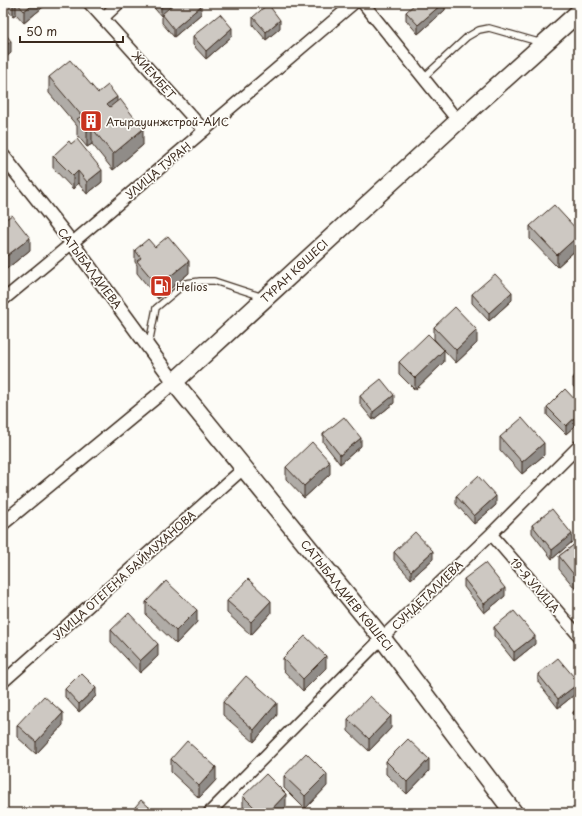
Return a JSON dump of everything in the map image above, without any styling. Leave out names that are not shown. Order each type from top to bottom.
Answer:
[{"type":"main road","name":"ТҰРАН КӨШЕСІ","points":[[174,382],[579,12]]},
{"type":"main road","name":"САТЫБАЛДИЕВ КӨШЕСІ","points":[[174,382],[382,638],[511,812]]},
{"type":"street","name":"ЖИЕМБЕТ","points":[[89,3],[204,130]]},
{"type":"street","points":[[103,18],[118,3]]},
{"type":"street","name":"УЛИЦА ТУРАН","points":[[3,300],[354,3]]},
{"type":"street","points":[[363,3],[458,121]]},
{"type":"street","name":"САТЫБАЛДИЕВА","points":[[4,159],[72,243],[174,382]]},
{"type":"street","name":"ТҰРАН КӨШЕСІ","points":[[3,523],[174,382]]},
{"type":"street","name":"СУНДЕТАЛИЕВА","points":[[209,813],[382,638],[491,534],[579,446]]},
{"type":"street","name":"УЛИЦА ОТЕГЕНА БАЙМУХАНОВА","points":[[3,682],[244,468]]},
{"type":"street","name":"19-Я УЛИЦА","points":[[491,534],[579,636]]},
{"type":"lane","points":[[424,78],[467,37],[478,30],[489,28],[544,43]]},
{"type":"lane","points":[[148,346],[156,308],[186,283],[214,281],[265,298]]},
{"type":"building","points":[[17,3],[34,3],[24,11]]},
{"type":"building","points":[[157,3],[166,3],[161,7]]},
{"type":"building","points":[[175,3],[198,3],[201,6],[174,29],[162,14]]},
{"type":"building","points":[[416,3],[443,3],[418,25],[406,12]]},
{"type":"building","points":[[268,4],[280,20],[266,32],[253,17]]},
{"type":"building","points":[[220,14],[232,28],[206,51],[193,36]]},
{"type":"building","points":[[3,31],[11,41],[3,48]]},
{"type":"building","points":[[70,60],[98,93],[108,85],[117,97],[107,104],[110,107],[120,99],[143,129],[113,154],[92,128],[87,131],[77,119],[82,116],[49,77]]},
{"type":"building","points":[[77,139],[102,170],[87,182],[78,171],[73,176],[53,156],[69,141],[71,144]]},
{"type":"building","points":[[554,205],[579,232],[579,235],[557,255],[530,226]]},
{"type":"building","points":[[12,215],[30,238],[4,258],[3,221]]},
{"type":"building","points":[[168,236],[189,261],[158,286],[137,261],[141,258],[135,250],[148,239],[155,247]]},
{"type":"building","points":[[495,274],[512,292],[489,313],[472,294]]},
{"type":"building","points":[[455,307],[477,330],[456,350],[434,327]]},
{"type":"building","points":[[428,334],[444,350],[415,378],[399,362]]},
{"type":"building","points":[[579,371],[579,384],[573,378]]},
{"type":"building","points":[[381,379],[394,395],[373,412],[360,396]]},
{"type":"building","points":[[565,389],[579,404],[579,414],[566,426],[547,407]]},
{"type":"building","points":[[344,417],[361,438],[340,455],[323,434]]},
{"type":"building","points":[[522,418],[544,443],[522,462],[500,437]]},
{"type":"building","points":[[312,442],[330,462],[304,486],[286,467]]},
{"type":"building","points":[[478,476],[496,496],[474,516],[456,496]]},
{"type":"building","points":[[552,509],[572,534],[552,550],[532,525]]},
{"type":"building","points":[[415,532],[433,551],[411,571],[394,552]]},
{"type":"building","points":[[579,541],[579,581],[559,556]]},
{"type":"building","points":[[485,563],[505,588],[484,604],[464,579]]},
{"type":"building","points":[[248,579],[271,601],[251,622],[227,601]]},
{"type":"building","points":[[166,581],[197,610],[176,631],[146,602]]},
{"type":"building","points":[[514,611],[535,636],[514,652],[494,627]]},
{"type":"building","points":[[129,613],[158,644],[140,661],[111,630]]},
{"type":"building","points":[[305,636],[326,656],[303,679],[283,658]]},
{"type":"building","points":[[558,658],[579,683],[558,699],[538,674]]},
{"type":"building","points":[[81,673],[96,688],[79,704],[65,689]]},
{"type":"building","points":[[246,676],[277,703],[254,730],[223,702]]},
{"type":"building","points":[[44,696],[63,713],[36,742],[17,725]]},
{"type":"building","points":[[370,696],[391,716],[369,739],[348,719]]},
{"type":"building","points":[[579,707],[579,719],[573,712]]},
{"type":"building","points":[[408,739],[429,759],[407,782],[386,761]]},
{"type":"building","points":[[187,741],[216,767],[199,786],[171,759]]},
{"type":"building","points":[[306,753],[327,774],[305,796],[284,776]]},
{"type":"building","points":[[266,774],[286,794],[268,813],[260,813],[243,796]]},
{"type":"building","points":[[141,800],[156,813],[130,813]]},
{"type":"building","points":[[427,808],[432,813],[422,813]]},
{"type":"place","name":"Атырауинжстрой-АИС","points":[[91,121]]},
{"type":"place","name":"Helios","points":[[161,286]]}]
